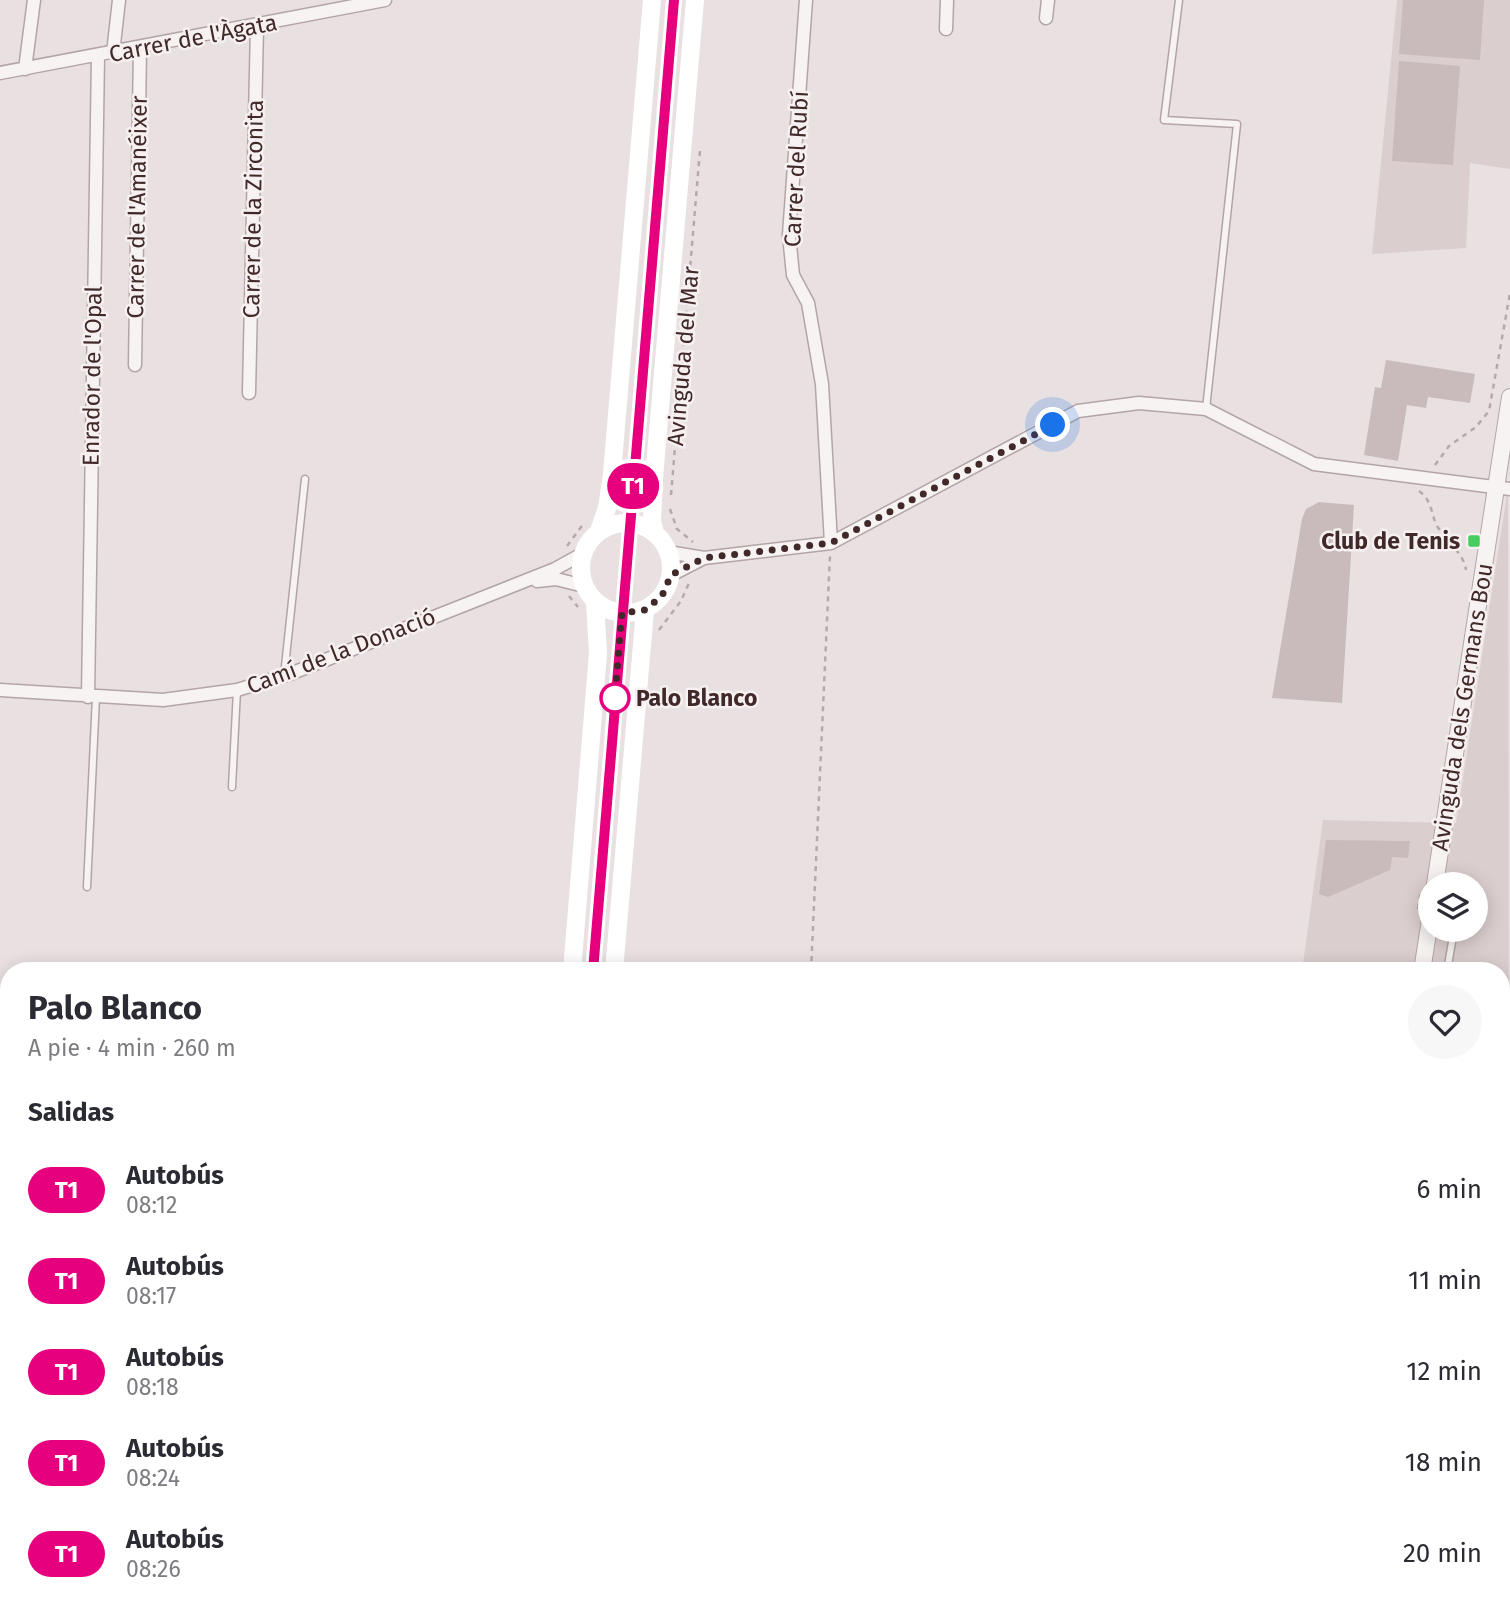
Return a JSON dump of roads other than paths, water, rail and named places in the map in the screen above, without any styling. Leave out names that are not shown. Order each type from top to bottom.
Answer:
[{"type":"main road","points":[[573,962],[598,653],[595,602],[584,586],[580,570],[582,554],[599,531],[607,508],[612,474],[652,0]]},
{"type":"main road","name":"Avinguda del Mar","points":[[655,533],[652,520],[654,478],[695,0]]},
{"type":"main road","points":[[595,602],[622,613],[645,610],[662,596],[671,575],[668,552],[655,533],[630,522],[599,531]]},
{"type":"main road","points":[[615,962],[645,610]]},
{"type":"street","points":[[25,69],[34,0]]},
{"type":"street","points":[[113,53],[120,0]]},
{"type":"street","name":"Carrer de l'Àgata","points":[[0,73],[257,26],[354,3],[385,0]]},
{"type":"street","name":"Carrer del Rubí","points":[[806,0],[789,235],[793,275],[808,303],[822,384],[831,543]]},
{"type":"street","points":[[946,29],[947,0]]},
{"type":"street","points":[[1046,18],[1048,0]]},
{"type":"street","name":"Carrer de la Zirconita","points":[[249,393],[257,26]]},
{"type":"street","name":"Carrer de l'Amanéixer","points":[[135,365],[140,48]]},
{"type":"street","name":"Enrador de l'Opal","points":[[92,697],[98,56]]},
{"type":"street","name":"Avinguda dels Germans Bou","points":[[1431,872],[1503,489],[1510,397]]},
{"type":"street","points":[[668,552],[704,558],[831,543],[1078,411],[1139,403],[1206,409],[1314,464],[1503,489]]},
{"type":"street","name":"Camí de la Donació","points":[[0,690],[163,700],[237,690],[284,676],[555,569],[582,554]]},
{"type":"street","points":[[671,575],[704,558]]},
{"type":"street","name":"Camí de la Donació","points":[[509,585],[556,579],[584,586]]},
{"type":"street","points":[[1422,962],[1423,942]]},
{"type":"lane","name":"Avinguda del Mar","points":[[594,962],[674,0]]},
{"type":"lane","points":[[1179,0],[1164,120],[1237,124],[1206,409]]},
{"type":"lane","points":[[284,676],[305,479]]},
{"type":"lane","points":[[232,787],[237,690]]},
{"type":"lane","points":[[86,887],[92,697]]},
{"type":"lane","points":[[1449,962],[1452,942]]},
{"type":"place","name":"Club de Tenis","points":[[1474,541]]},
{"type":"place","name":"Palo Blanco","points":[[615,698]]}]
